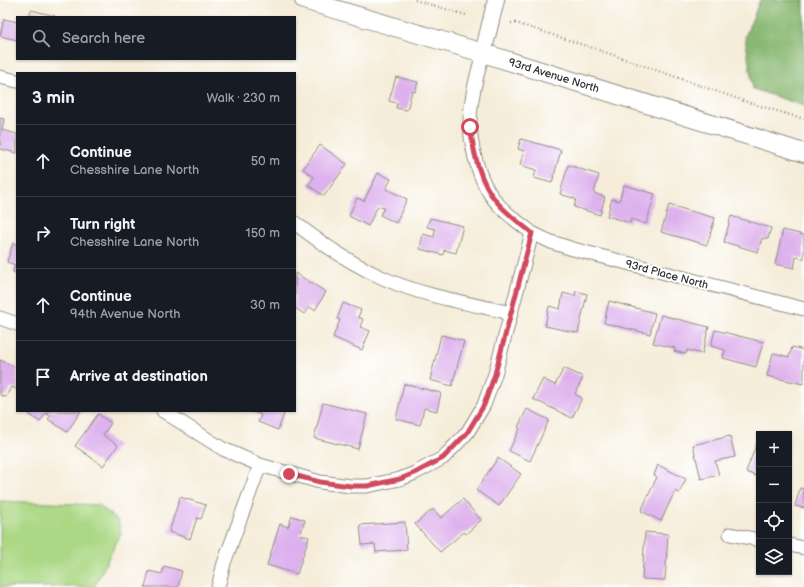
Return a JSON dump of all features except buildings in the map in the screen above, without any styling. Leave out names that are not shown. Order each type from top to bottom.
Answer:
[{"type":"main road","name":"93rd Avenue North","points":[[304,0],[483,53],[804,153]]},
{"type":"street","points":[[483,53],[496,0]]},
{"type":"street","name":"93rd Place North","points":[[483,53],[470,108],[470,127],[473,148],[486,186],[496,202],[510,216],[532,233],[551,242],[573,249],[804,309]]},
{"type":"street","points":[[0,77],[16,81]]},
{"type":"street","points":[[296,224],[343,258],[382,278],[422,292],[511,313]]},
{"type":"street","points":[[165,412],[223,449],[260,465],[320,482],[351,486],[367,486],[384,483],[415,473],[443,458],[467,433],[484,405],[495,374],[532,233]]},
{"type":"street","points":[[0,318],[16,324]]},
{"type":"street","points":[[218,587],[224,563],[260,465]]},
{"type":"street","points":[[730,534],[756,539]]},
{"type":"street","points":[[792,546],[804,548]]},
{"type":"path","points":[[415,0],[466,15]]},
{"type":"path","points":[[511,23],[516,23],[596,49],[747,102],[804,119]]},
{"type":"green space","points":[[760,0],[804,0],[804,106],[753,89],[745,37]]},
{"type":"green space","points":[[0,501],[99,505],[118,521],[121,533],[94,587],[0,587]]},
{"type":"route","points":[[289,474],[320,482],[351,486],[367,486],[400,479],[443,458],[467,433],[484,405],[495,374],[532,233],[510,216],[496,202],[486,186],[473,148],[470,127]]}]
